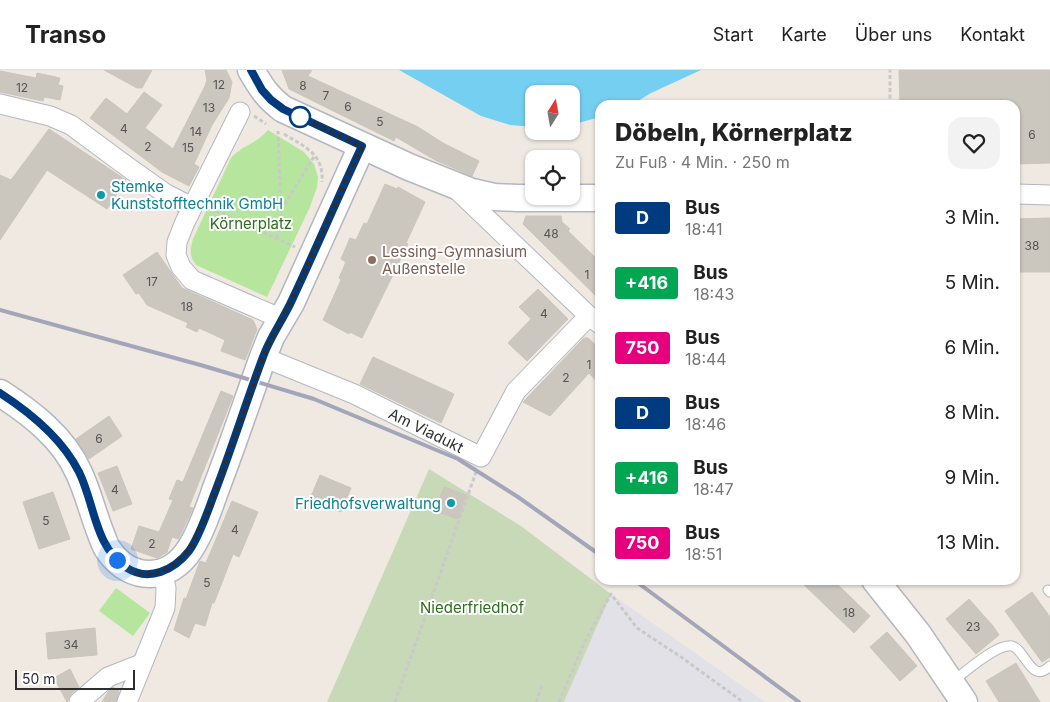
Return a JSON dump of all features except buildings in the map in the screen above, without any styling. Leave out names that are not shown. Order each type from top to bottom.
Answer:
[{"type":"main road","points":[[254,75],[271,100],[283,109],[454,186],[494,197],[595,198]]},
{"type":"main road","points":[[0,393],[36,420],[68,453],[80,473],[107,549],[117,560],[138,574],[162,572],[173,566],[183,558],[194,542],[208,512],[271,337],[282,319],[362,146]]},
{"type":"main road","points":[[878,585],[918,634],[958,692]]},
{"type":"street","points":[[0,104],[50,116],[71,125],[166,194],[194,204]]},
{"type":"street","points":[[245,112],[194,204],[178,242],[176,255],[181,268],[192,280],[282,319]]},
{"type":"street","points":[[454,186],[594,320]]},
{"type":"street","points":[[1020,194],[1050,194]]},
{"type":"street","name":"Am Viadukt","points":[[263,357],[354,394],[481,457],[516,391],[546,359],[594,320]]},
{"type":"street","points":[[127,702],[165,608],[166,588],[162,572]]},
{"type":"street","points":[[79,702],[108,677],[141,664]]},
{"type":"lane","points":[[958,692],[996,649],[1008,646],[1014,647],[1019,650],[1031,668],[1035,670],[1043,671],[1050,666]]},
{"type":"path","points":[[890,70],[890,100]]},
{"type":"path","points":[[245,112],[308,148],[315,155],[322,171],[321,188]]},
{"type":"path","points":[[277,238],[281,210],[278,130]]},
{"type":"path","points":[[281,210],[315,155]]},
{"type":"path","points":[[194,204],[277,238],[312,256]]},
{"type":"path","points":[[395,702],[481,457]]},
{"type":"path","points":[[559,702],[585,641],[611,594],[637,628],[743,702]]},
{"type":"path","points":[[536,702],[542,686]]},
{"type":"shaded area","points":[[611,594],[765,702],[564,702]]},
{"type":"green space","name":"Körnerplatz","points":[[268,130],[304,152],[314,164],[318,177],[317,187],[310,207],[267,297],[196,265],[192,259],[191,246],[231,158],[260,138]]},
{"type":"green space","name":"Niederfriedhof","points":[[429,469],[521,526],[595,582],[595,585],[599,585],[611,594],[564,702],[327,702]]},
{"type":"green space","points":[[116,588],[150,613],[133,636],[99,611]]},
{"type":"water","points":[[399,70],[701,70],[639,100],[595,100],[595,118],[580,123],[580,85],[525,85],[525,126],[510,125],[481,116]]},
{"type":"railway","points":[[0,310],[204,366],[314,399],[458,459],[518,497],[595,551]]},
{"type":"railway","points":[[641,585],[799,702]]},
{"type":"bus line","name":"D","points":[[0,393],[36,420],[68,453],[80,473],[107,549],[117,560],[138,574],[149,574],[162,572],[183,558],[190,549],[208,512],[271,337],[291,302],[362,146],[283,109],[262,90],[251,70]]},
{"type":"place","name":"Stemke Kunststofftechnik GmbH","points":[[101,195]]},
{"type":"place","name":"Lessing-Gymnasium Außenstelle","points":[[372,260]]},
{"type":"place","name":"Friedhofsverwaltung","points":[[451,503]]},
{"type":"route","points":[[117,560],[138,574],[149,574],[162,572],[173,566],[190,549],[208,512],[271,337],[291,302],[362,146],[300,117]]}]
